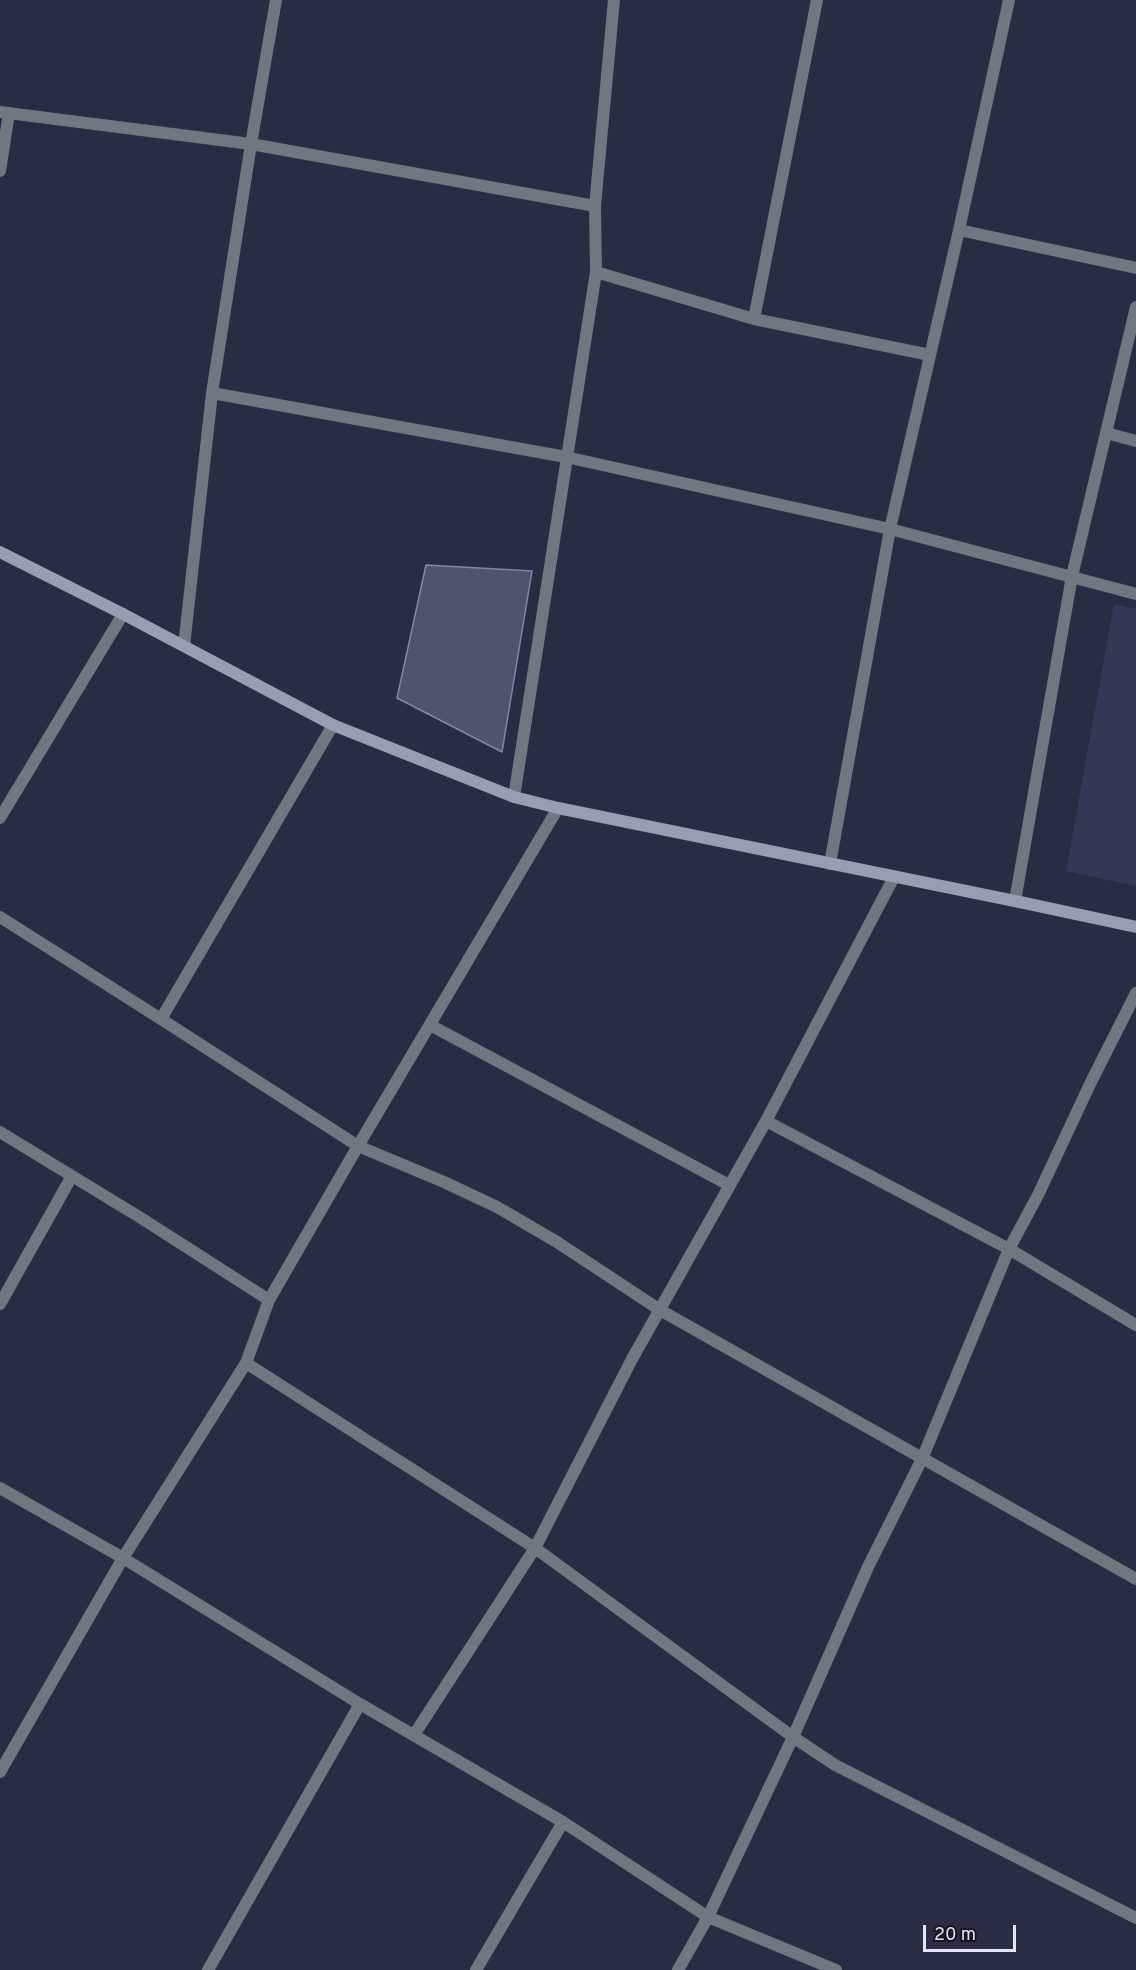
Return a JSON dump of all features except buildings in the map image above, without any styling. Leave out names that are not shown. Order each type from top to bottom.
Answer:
[{"type":"street","points":[[184,646],[212,393],[276,0]]},
{"type":"street","points":[[514,797],[596,272],[595,206],[614,0]]},
{"type":"street","points":[[754,319],[817,0]]},
{"type":"street","points":[[830,864],[890,529],[1009,0]]},
{"type":"street","points":[[0,171],[4,112],[251,144],[595,206]]},
{"type":"street","points":[[959,230],[1136,268]]},
{"type":"street","points":[[596,272],[754,319],[930,355]]},
{"type":"street","points":[[1015,901],[1072,576],[1136,307]]},
{"type":"street","points":[[212,393],[566,457],[890,529],[1136,594]]},
{"type":"street","points":[[1106,433],[1136,441]]},
{"type":"street","points":[[0,552],[333,725],[514,797],[1136,927]]},
{"type":"street","points":[[0,818],[123,614]]},
{"type":"street","points":[[162,1019],[333,725]]},
{"type":"street","points":[[0,1772],[123,1558],[246,1363],[269,1300],[558,808]]},
{"type":"street","points":[[414,1736],[535,1548],[632,1359],[765,1121],[894,877]]},
{"type":"street","points":[[0,917],[358,1146],[444,1182],[497,1208],[557,1242],[660,1310],[1136,1579]]},
{"type":"street","points":[[678,1970],[708,1917],[793,1737],[868,1567],[922,1459],[1009,1249],[1038,1195],[1136,993]]},
{"type":"street","points":[[430,1025],[729,1185]]},
{"type":"street","points":[[765,1121],[1009,1249],[1136,1325]]},
{"type":"street","points":[[0,1132],[269,1300]]},
{"type":"street","points":[[0,1304],[72,1176]]},
{"type":"street","points":[[246,1363],[535,1548],[793,1737],[835,1765],[1136,1918]]},
{"type":"street","points":[[0,1488],[123,1558],[360,1704],[563,1822],[708,1917],[836,1970]]},
{"type":"street","points":[[208,1970],[360,1704]]},
{"type":"street","points":[[476,1970],[563,1822]]},
{"type":"shaded area","points":[[1114,604],[1136,609],[1136,886],[1066,871]]}]
